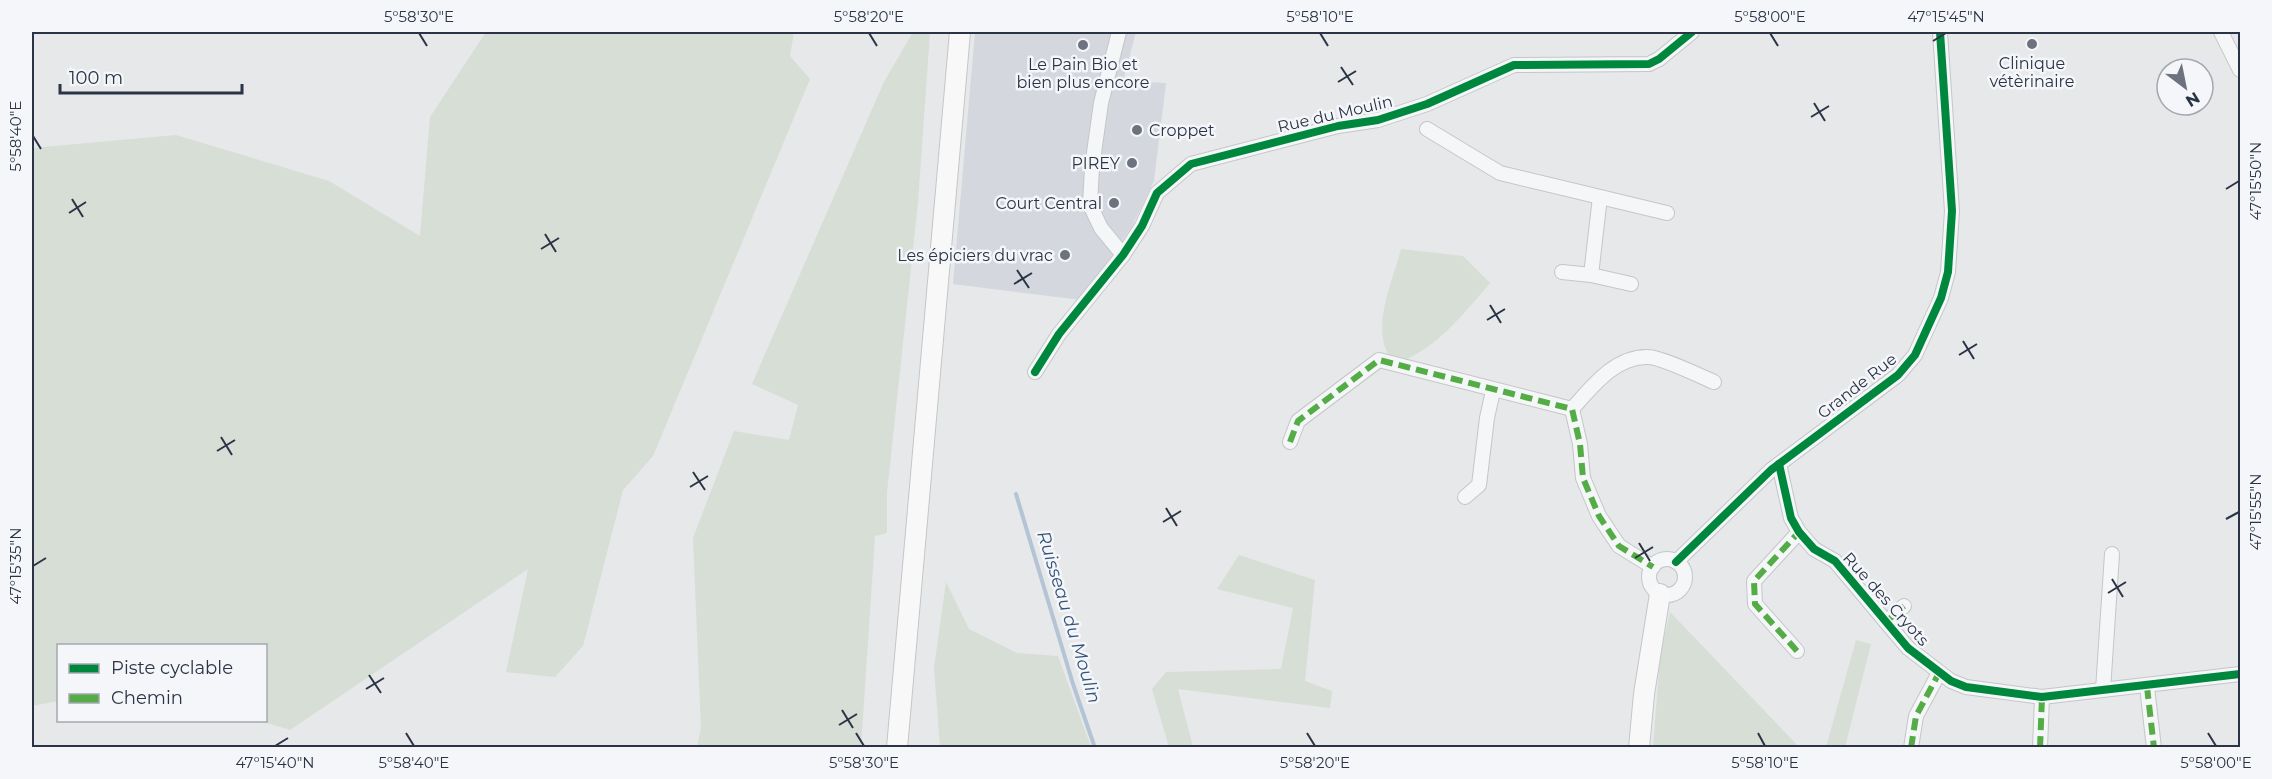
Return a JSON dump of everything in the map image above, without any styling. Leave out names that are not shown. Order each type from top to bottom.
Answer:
[{"type":"main road","points":[[897,747],[960,32]]},
{"type":"main road","points":[[1639,747],[1644,694],[1660,594]]},
{"type":"street","points":[[958,58],[970,32]]},
{"type":"street","points":[[1119,32],[1101,103],[1092,167],[1090,205],[1101,228],[1123,255]]},
{"type":"street","name":"Rue du Moulin","points":[[1035,372],[1059,334],[1123,255],[1142,226],[1157,193],[1191,164],[1338,126],[1378,120],[1427,104],[1514,65],[1649,64],[1659,59],[1692,32]]},
{"type":"street","name":"Grande Rue","points":[[1676,562],[1779,464],[1898,375],[1915,355],[1941,298],[1948,272],[1952,211],[1940,32]]},
{"type":"street","points":[[2221,32],[2241,70]]},
{"type":"street","points":[[1427,129],[1500,173],[1667,213]]},
{"type":"street","points":[[1591,275],[1600,197]]},
{"type":"street","points":[[1562,272],[1591,275],[1631,284]]},
{"type":"street","points":[[1572,409],[1607,372],[1623,363],[1649,357],[1714,382]]},
{"type":"street","points":[[1290,442],[1298,421],[1379,360],[1493,391],[1572,409]]},
{"type":"street","points":[[1466,497],[1479,484],[1487,418],[1493,391]]},
{"type":"street","points":[[1572,409],[1580,444],[1583,478],[1599,516],[1618,546],[1653,567]]},
{"type":"street","name":"Rue des Cryots","points":[[1779,464],[1791,518],[1799,532],[1814,549],[1835,561],[1908,648],[1939,673],[1966,687],[2042,697],[2147,687],[2241,674]]},
{"type":"street","points":[[1797,651],[1755,604],[1754,582],[1799,532]]},
{"type":"street","points":[[2103,690],[2112,554]]},
{"type":"street","points":[[1666,560],[1676,562],[1684,572],[1684,583],[1671,595],[1660,594],[1650,582],[1653,567],[1666,560]]},
{"type":"street","points":[[1886,622],[1904,606]]},
{"type":"street","points":[[1911,747],[1916,716],[1939,673]]},
{"type":"street","points":[[2147,687],[2154,747]]},
{"type":"street","points":[[2040,747],[2042,697]]},
{"type":"shaded area","points":[[486,32],[794,32],[790,56],[810,79],[653,456],[623,490],[583,646],[555,677],[506,672],[528,569],[290,730],[264,722],[267,722],[267,644],[57,644],[57,701],[32,706],[32,148],[176,135],[329,181],[420,236],[430,117]]},
{"type":"shaded area","points":[[913,32],[930,32],[918,202],[887,493],[887,533],[875,536],[861,747],[697,747],[701,728],[693,538],[734,431],[789,440],[798,405],[752,384],[884,82]]},
{"type":"shaded area","points":[[975,32],[1136,32],[1123,81],[1166,83],[1154,181],[1132,226],[1081,300],[953,284]]},
{"type":"shaded area","points":[[1401,249],[1463,256],[1490,283],[1442,335],[1407,359],[1388,354],[1382,329],[1386,302]]},
{"type":"shaded area","points":[[1239,555],[1315,580],[1305,681],[1332,691],[1330,708],[1178,689],[1193,747],[1169,747],[1152,689],[1166,672],[1281,669],[1293,608],[1217,589]]},
{"type":"shaded area","points":[[946,582],[969,629],[1017,653],[1058,656],[1091,747],[940,747],[934,668]]},
{"type":"shaded area","points":[[1670,612],[1799,747],[1653,747],[1660,657]]},
{"type":"shaded area","points":[[1856,640],[1871,644],[1845,747],[1826,747]]},
{"type":"waterway","name":"Ruisseau du Moulin","points":[[1016,494],[1073,684],[1095,748]]},
{"type":"marked path","points":[[1290,442],[1298,421],[1379,360],[1572,409],[1580,444],[1583,478],[1599,516],[1619,546],[1653,567]]},
{"type":"marked path","points":[[1797,651],[1755,604],[1754,581],[1799,532]]},
{"type":"marked path","points":[[1886,622],[1904,606]]},
{"type":"marked path","points":[[1911,748],[1916,716],[1939,673]]},
{"type":"marked path","points":[[2147,687],[2154,748]]},
{"type":"marked path","points":[[2040,748],[2042,697]]},
{"type":"cycle path","points":[[1035,372],[1059,334],[1123,255],[1142,226],[1157,193],[1191,164],[1338,126],[1378,120],[1427,104],[1514,65],[1649,64],[1659,59],[1692,32]]},
{"type":"cycle path","points":[[1676,562],[1771,470],[1898,375],[1915,355],[1941,298],[1948,272],[1952,211],[1940,32]]},
{"type":"cycle path","points":[[1779,464],[1791,518],[1799,532],[1814,549],[1835,561],[1908,648],[1951,681],[1966,687],[2042,697],[2240,674]]},
{"type":"place","name":"Clinique vétèrinaire","points":[[2032,44]]},
{"type":"place","name":"Le Pain Bio et bien plus encore","points":[[1083,45]]},
{"type":"place","name":"Croppet","points":[[1137,130]]},
{"type":"place","name":"PIREY","points":[[1132,163]]},
{"type":"place","name":"Court Central","points":[[1114,203]]},
{"type":"place","name":"Les épiciers du vrac","points":[[1065,255]]}]
